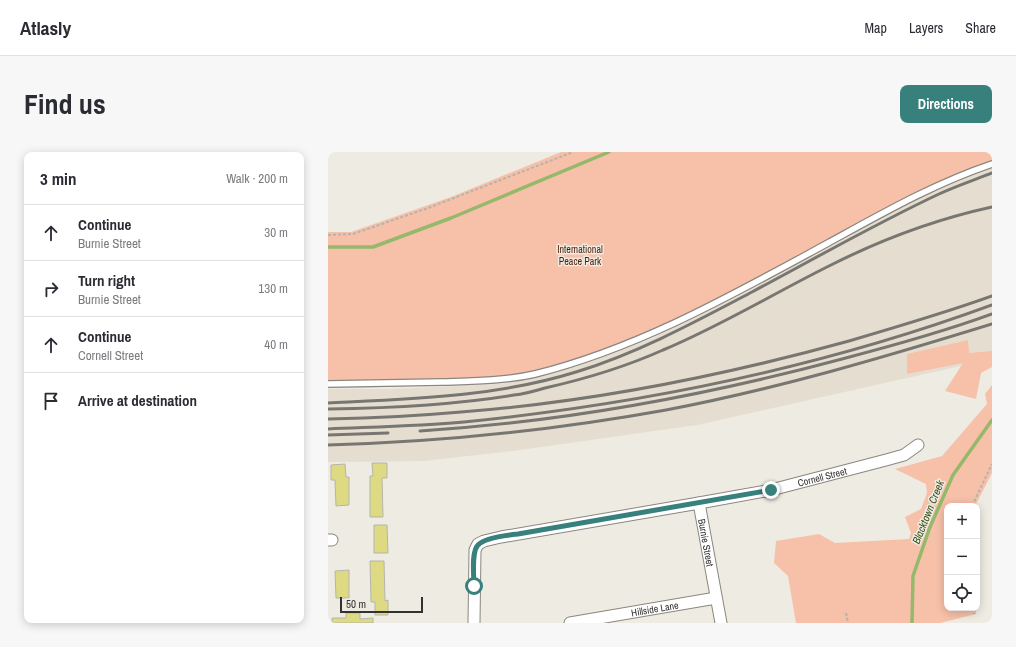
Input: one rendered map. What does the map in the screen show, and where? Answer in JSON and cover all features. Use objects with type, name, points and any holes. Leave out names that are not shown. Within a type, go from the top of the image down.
[{"type":"street","name":"Cornell Street","points":[[699,503],[771,490],[857,468],[904,455],[918,446]]},
{"type":"street","name":"Burnie Street","points":[[699,503],[720,623]]},
{"type":"street","points":[[474,623],[474,555],[478,544],[484,541],[518,534],[699,503]]},
{"type":"street","name":"Hillside Lane","points":[[570,623],[716,598]]},
{"type":"lane","points":[[328,384],[501,380],[534,374],[582,360],[621,347],[680,321],[880,214],[964,173],[992,164]]},
{"type":"path","points":[[328,235],[353,234],[436,205],[573,152]]},
{"type":"path","points":[[973,503],[992,464]]},
{"type":"path","points":[[846,613],[848,623]]},
{"type":"shaded area","points":[[992,166],[992,359],[697,425],[520,450],[424,461],[328,462],[328,389],[391,389],[499,384],[523,380],[580,365],[653,338],[897,208],[931,191]]},
{"type":"green space","name":"International Peace Park","points":[[561,152],[992,152],[992,166],[931,191],[670,328],[590,360],[531,377],[500,383],[328,388],[328,232],[351,232],[451,197]]},
{"type":"green space","points":[[968,340],[969,353],[992,351],[992,367],[981,373],[976,399],[945,391],[963,363],[907,374],[907,354]]},
{"type":"green space","points":[[992,385],[992,473],[977,503],[944,503],[944,611],[976,611],[976,614],[940,623],[796,623],[788,576],[774,563],[776,541],[819,534],[835,543],[909,539],[911,533],[905,517],[921,509],[927,493],[926,484],[895,469],[942,456],[987,404],[985,394]]},
{"type":"building","points":[[372,463],[387,463],[387,478],[382,478],[383,517],[370,517],[370,476],[373,476]]},
{"type":"building","points":[[345,464],[346,477],[349,477],[349,505],[336,506],[335,480],[331,480],[331,465]]},
{"type":"building","points":[[374,525],[387,525],[388,553],[374,553]]},
{"type":"building","points":[[370,561],[384,561],[385,601],[388,600],[388,615],[375,615],[375,602],[371,602]]},
{"type":"building","points":[[349,570],[349,598],[336,598],[335,571]]},
{"type":"building","points":[[346,613],[360,613],[360,619],[373,618],[373,623],[332,623],[332,618],[346,618]]},
{"type":"waterway","points":[[328,247],[373,247],[451,218],[609,152]]},
{"type":"waterway","name":"Blacktown Creek","points":[[912,623],[913,576],[930,527],[953,475],[992,420]]},
{"type":"railway","points":[[328,403],[422,398],[484,392],[515,387],[576,372],[622,356],[688,325],[915,205],[952,188],[992,173]]},
{"type":"railway","points":[[328,409],[421,405],[522,394],[605,372],[685,341],[871,246],[951,217],[992,207]]},
{"type":"railway","points":[[328,419],[411,416],[510,408],[559,402],[656,386],[801,354],[939,314],[992,296]]},
{"type":"railway","points":[[328,429],[464,422],[598,405],[665,393],[798,365],[928,327],[992,305]]},
{"type":"railway","points":[[420,431],[473,427],[580,414],[685,396],[738,385],[899,344],[992,314]]},
{"type":"railway","points":[[328,445],[413,441],[498,434],[666,410],[707,402],[790,382],[871,360],[992,324]]},
{"type":"railway","points":[[328,435],[388,433]]},
{"type":"route","points":[[474,586],[475,550],[478,544],[484,541],[771,490]]}]
